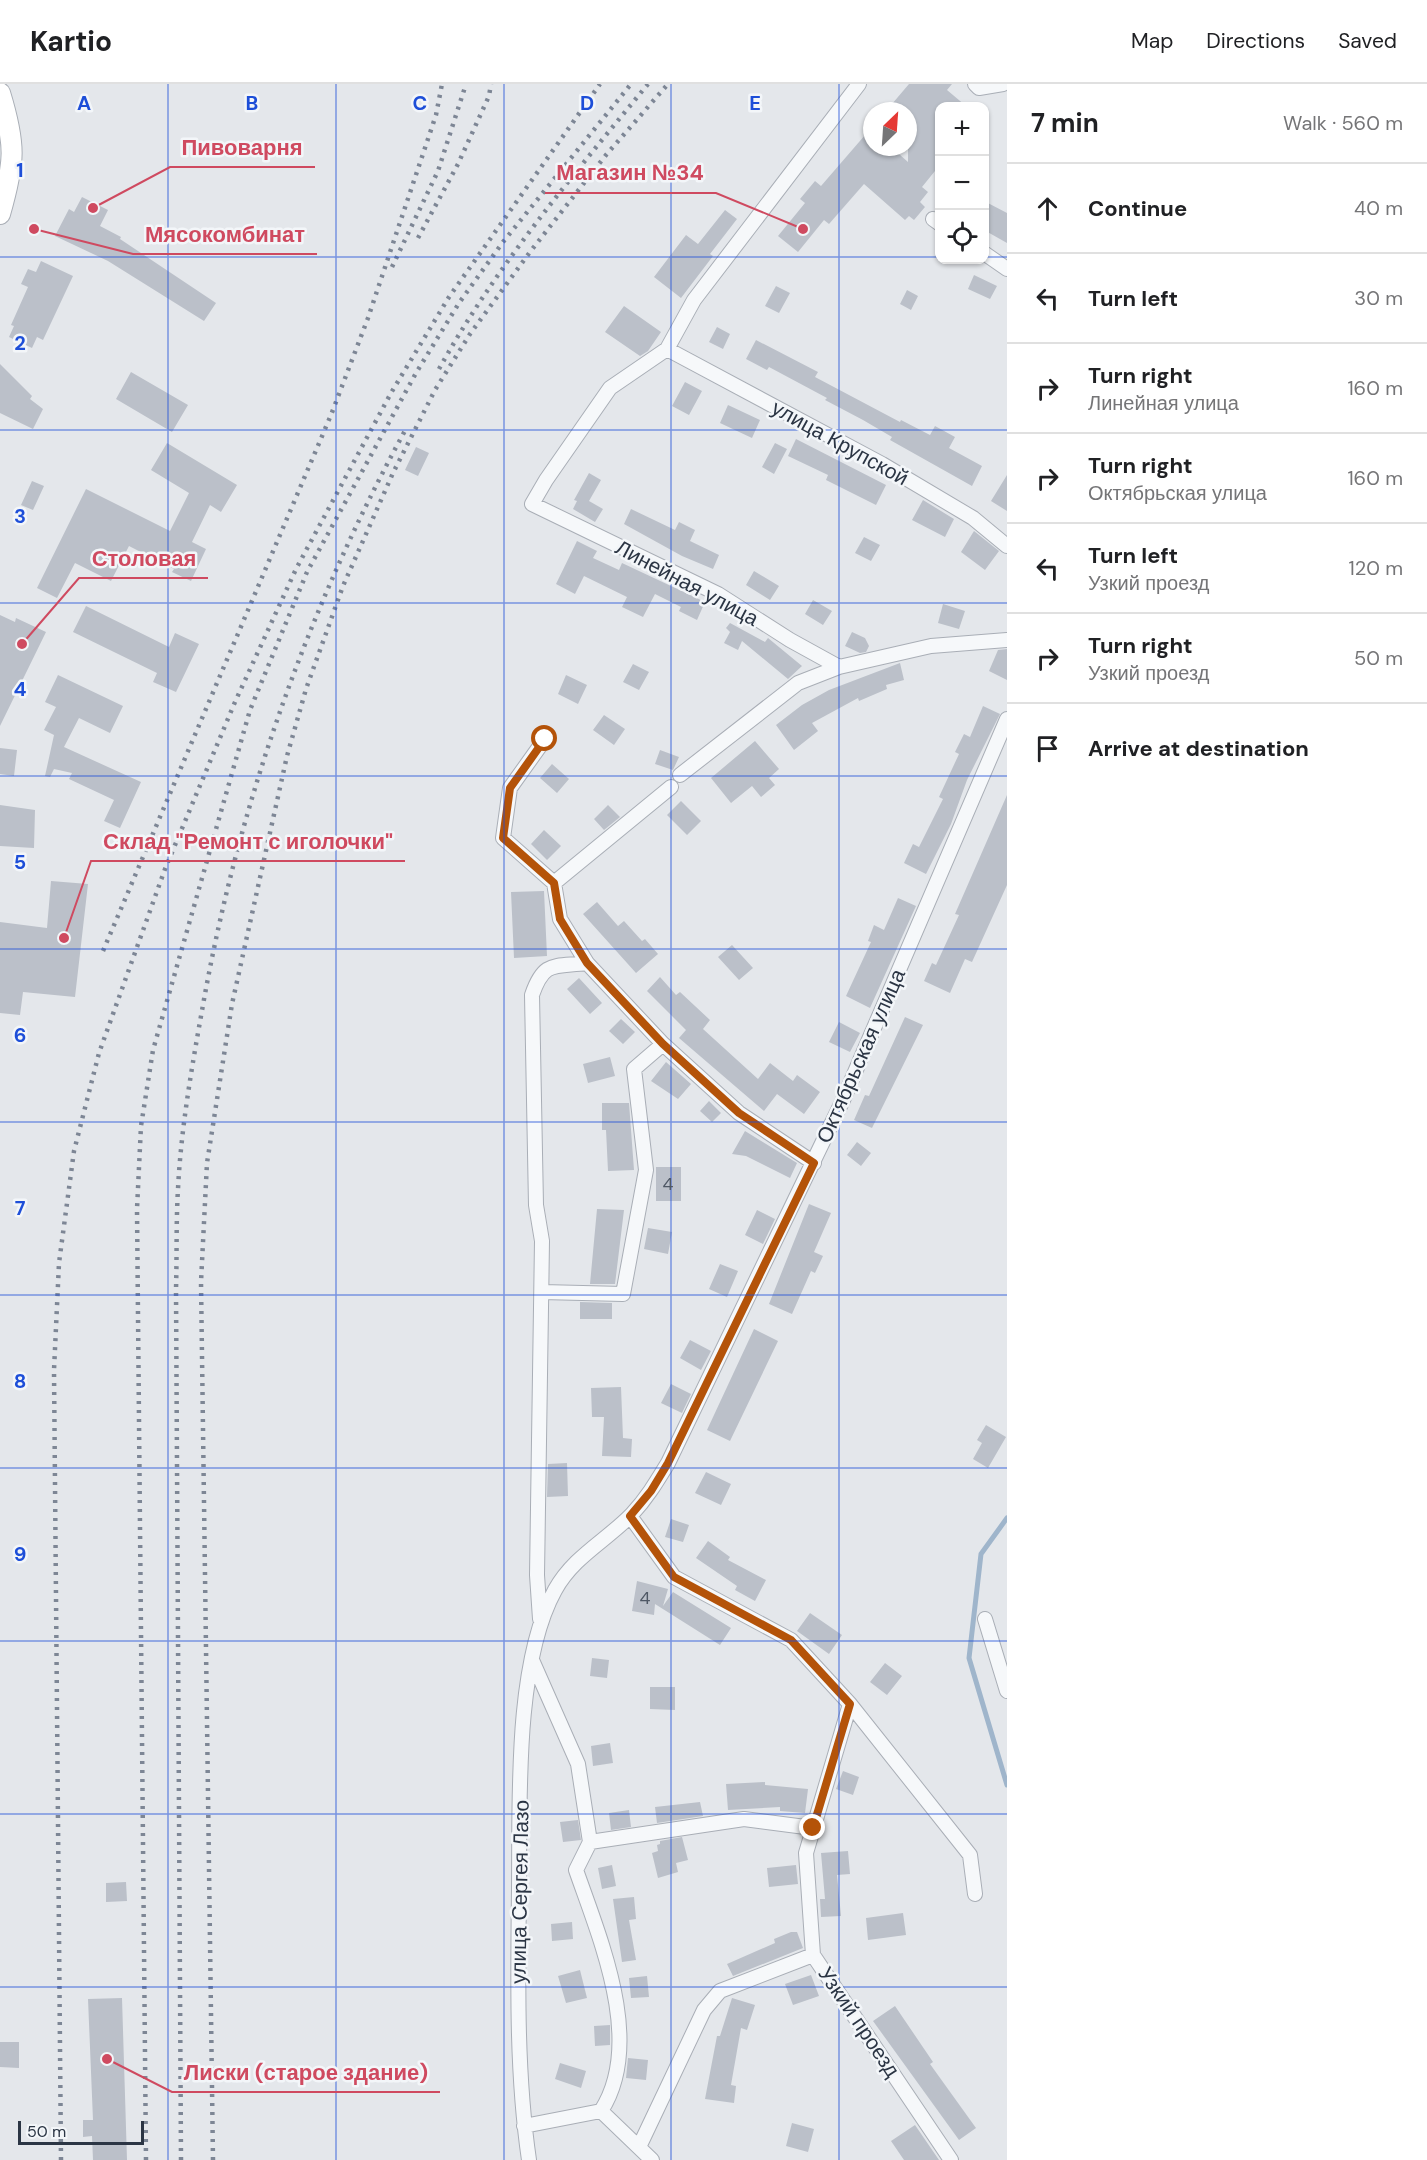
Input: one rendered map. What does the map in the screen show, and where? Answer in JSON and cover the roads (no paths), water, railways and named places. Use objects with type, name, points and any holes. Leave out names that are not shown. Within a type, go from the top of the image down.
[{"type":"main road","points":[[0,93],[11,130],[12,172],[0,214]]},
{"type":"street","points":[[667,349],[694,300],[859,84]]},
{"type":"street","points":[[975,84],[979,88],[1003,84]]},
{"type":"street","points":[[989,256],[1007,269]]},
{"type":"street","name":"Линейная улица","points":[[667,349],[610,388],[532,504],[718,594],[790,640],[839,667]]},
{"type":"street","name":"улица Крупской","points":[[667,349],[882,464],[973,518],[1007,546]]},
{"type":"street","points":[[680,775],[798,683],[839,667],[931,646],[1007,640]]},
{"type":"street","name":"Октябрьская улица","points":[[540,1621],[556,1589],[576,1561],[630,1516],[651,1491],[668,1463],[843,1100],[1007,719]]},
{"type":"street","points":[[545,739],[510,788],[503,838],[554,883],[560,919],[587,963],[663,1044],[739,1113],[814,1163]]},
{"type":"street","points":[[554,883],[672,787]]},
{"type":"street","points":[[540,1621],[537,1575],[542,1241],[536,1204],[532,995],[539,974],[552,967],[587,963]]},
{"type":"street","points":[[542,1292],[623,1294],[646,1170],[634,1069],[663,1044]]},
{"type":"street","points":[[630,1516],[674,1577],[791,1640],[850,1704],[970,1855],[975,1894]]},
{"type":"street","points":[[985,1619],[1007,1691]]},
{"type":"street","name":"улица Сергея Лазо","points":[[529,2160],[524,2126],[518,1982],[519,1856],[522,1740],[532,1660],[540,1621]]},
{"type":"street","points":[[524,2126],[601,2111],[611,2095],[621,2039],[607,1961],[576,1870],[590,1842],[578,1764],[532,1660]]},
{"type":"street","name":"Узкий проезд","points":[[850,1704],[806,1853],[813,1955],[951,2160]]},
{"type":"street","points":[[590,1842],[744,1820],[813,1828]]},
{"type":"street","points":[[639,2147],[704,2010],[720,1991],[813,1955]]},
{"type":"street","points":[[601,2111],[652,2160]]},
{"type":"waterway","points":[[1007,1518],[981,1554],[969,1658],[1007,1785]]},
{"type":"railway","points":[[103,951],[331,415],[368,318],[436,115],[442,84]]},
{"type":"railway","points":[[392,267],[438,171],[466,84]]},
{"type":"railway","points":[[418,238],[458,164],[489,96],[491,84]]},
{"type":"railway","points":[[61,2160],[54,1370],[59,1263],[74,1151],[99,1053],[165,869],[235,702],[296,569],[391,393],[449,297],[600,84]]},
{"type":"railway","points":[[146,2160],[137,1209],[141,1126],[153,1050],[250,710],[307,572],[416,373],[459,303],[503,242],[631,84]]},
{"type":"railway","points":[[439,369],[461,331],[511,257],[564,187],[648,84]]},
{"type":"railway","points":[[213,2160],[201,1282],[207,1163],[232,1004],[287,756],[306,689],[343,586],[393,473],[435,390],[470,334],[530,252],[606,155],[668,84]]},
{"type":"railway","points":[[181,2160],[176,1289],[177,1201],[184,1120],[218,930],[257,781],[281,708],[338,565],[407,427]]},
{"type":"place","name":"Пивоварня","points":[[93,208]]},
{"type":"place","name":"Мясокомбинат","points":[[34,229]]},
{"type":"place","name":"Магазин №34","points":[[803,229]]},
{"type":"place","name":"Столовая","points":[[22,644]]},
{"type":"place","name":"Склад \"Ремонт с иголочки\"","points":[[64,938]]},
{"type":"place","name":"Лиски (старое здание)","points":[[107,2059]]}]
